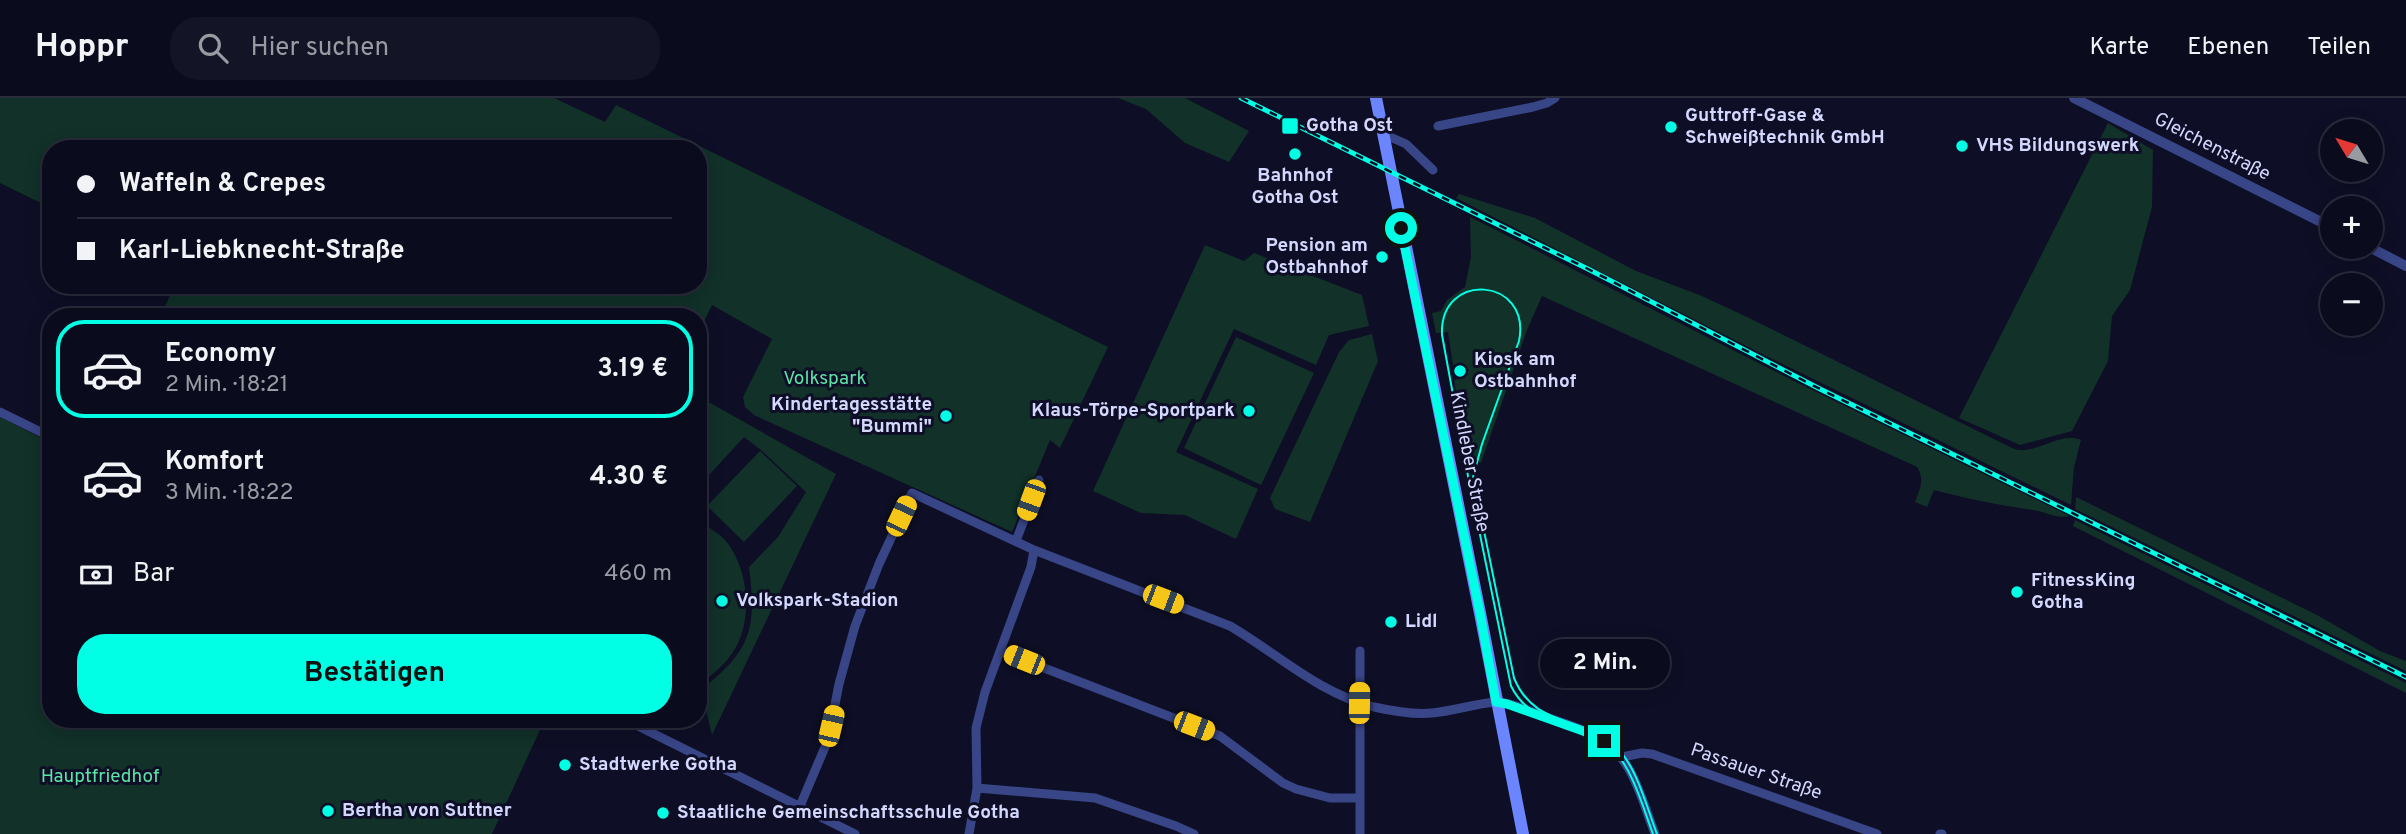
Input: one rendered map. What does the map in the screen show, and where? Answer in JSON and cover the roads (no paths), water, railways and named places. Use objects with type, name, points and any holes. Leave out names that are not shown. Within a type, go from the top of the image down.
[{"type":"main road","name":"Kindleber Straße","points":[[1376,98],[1523,834]]},
{"type":"street","points":[[1438,126],[1533,107],[1555,98]]},
{"type":"street","name":"Gleichenstraße","points":[[2074,98],[2320,221]]},
{"type":"street","points":[[1388,136],[1406,144],[1433,170]]},
{"type":"street","points":[[2383,254],[2406,266]]},
{"type":"street","points":[[0,412],[42,433]]},
{"type":"street","points":[[1016,541],[1039,480]]},
{"type":"street","points":[[800,807],[828,740],[839,684],[855,626],[879,564],[912,493],[1034,550],[1230,626],[1312,682],[1359,703],[1399,712],[1430,714],[1496,702],[1594,735],[1613,747],[1622,757],[1634,777],[1655,834]]},
{"type":"street","points":[[969,834],[977,788],[976,728],[985,692],[1031,567],[1034,550]]},
{"type":"street","points":[[1000,650],[1220,736],[1283,783],[1296,789],[1329,798],[1359,799]]},
{"type":"street","points":[[1360,650],[1360,834]]},
{"type":"street","points":[[642,728],[855,834]]},
{"type":"street","name":"Passauer Straße","points":[[1622,757],[1652,754],[1877,834]]},
{"type":"street","points":[[977,788],[1095,798],[1176,825],[1194,834]]},
{"type":"tram line","points":[[1653,834],[1632,778],[1614,751],[1587,734],[1544,718],[1531,710],[1511,686],[1442,335],[1445,314],[1455,300],[1468,291],[1484,290],[1500,294],[1512,304],[1519,320],[1519,341],[1473,477],[1514,678],[1533,705],[1601,736],[1615,746],[1629,764],[1640,787],[1657,834]]},
{"type":"railway","points":[[1241,98],[1590,270],[1820,389],[2406,677]]},
{"type":"place","name":"Gotha Ost","points":[[1290,126]]},
{"type":"place","name":"Guttroff-Gase & Schweißtechnik GmbH","points":[[1671,127]]},
{"type":"place","name":"VHS Bildungswerk","points":[[1962,146]]},
{"type":"place","name":"Bahnhof Gotha Ost","points":[[1295,154]]},
{"type":"place","name":"Pension am Ostbahnhof","points":[[1382,257]]},
{"type":"place","name":"Kiosk am Ostbahnhof","points":[[1460,371]]},
{"type":"place","name":"Klaus-Törpe-Sportpark","points":[[1249,411]]},
{"type":"place","name":"Kindertagesstätte \"Bummi\"","points":[[946,416]]},
{"type":"place","name":"FitnessKing Gotha","points":[[2017,592]]},
{"type":"place","name":"Volkspark-Stadion","points":[[722,601]]},
{"type":"place","name":"Lidl","points":[[1391,622]]},
{"type":"place","name":"Stadtwerke Gotha","points":[[565,765]]},
{"type":"place","name":"Bertha von Suttner","points":[[328,811]]},
{"type":"place","name":"Staatliche Gemeinschaftsschule Gotha","points":[[663,813]]},
{"type":"park label","name":"Volkspark","points":[[825,379]]},
{"type":"park label","name":"Hauptfriedhof","points":[[100,777]]}]
